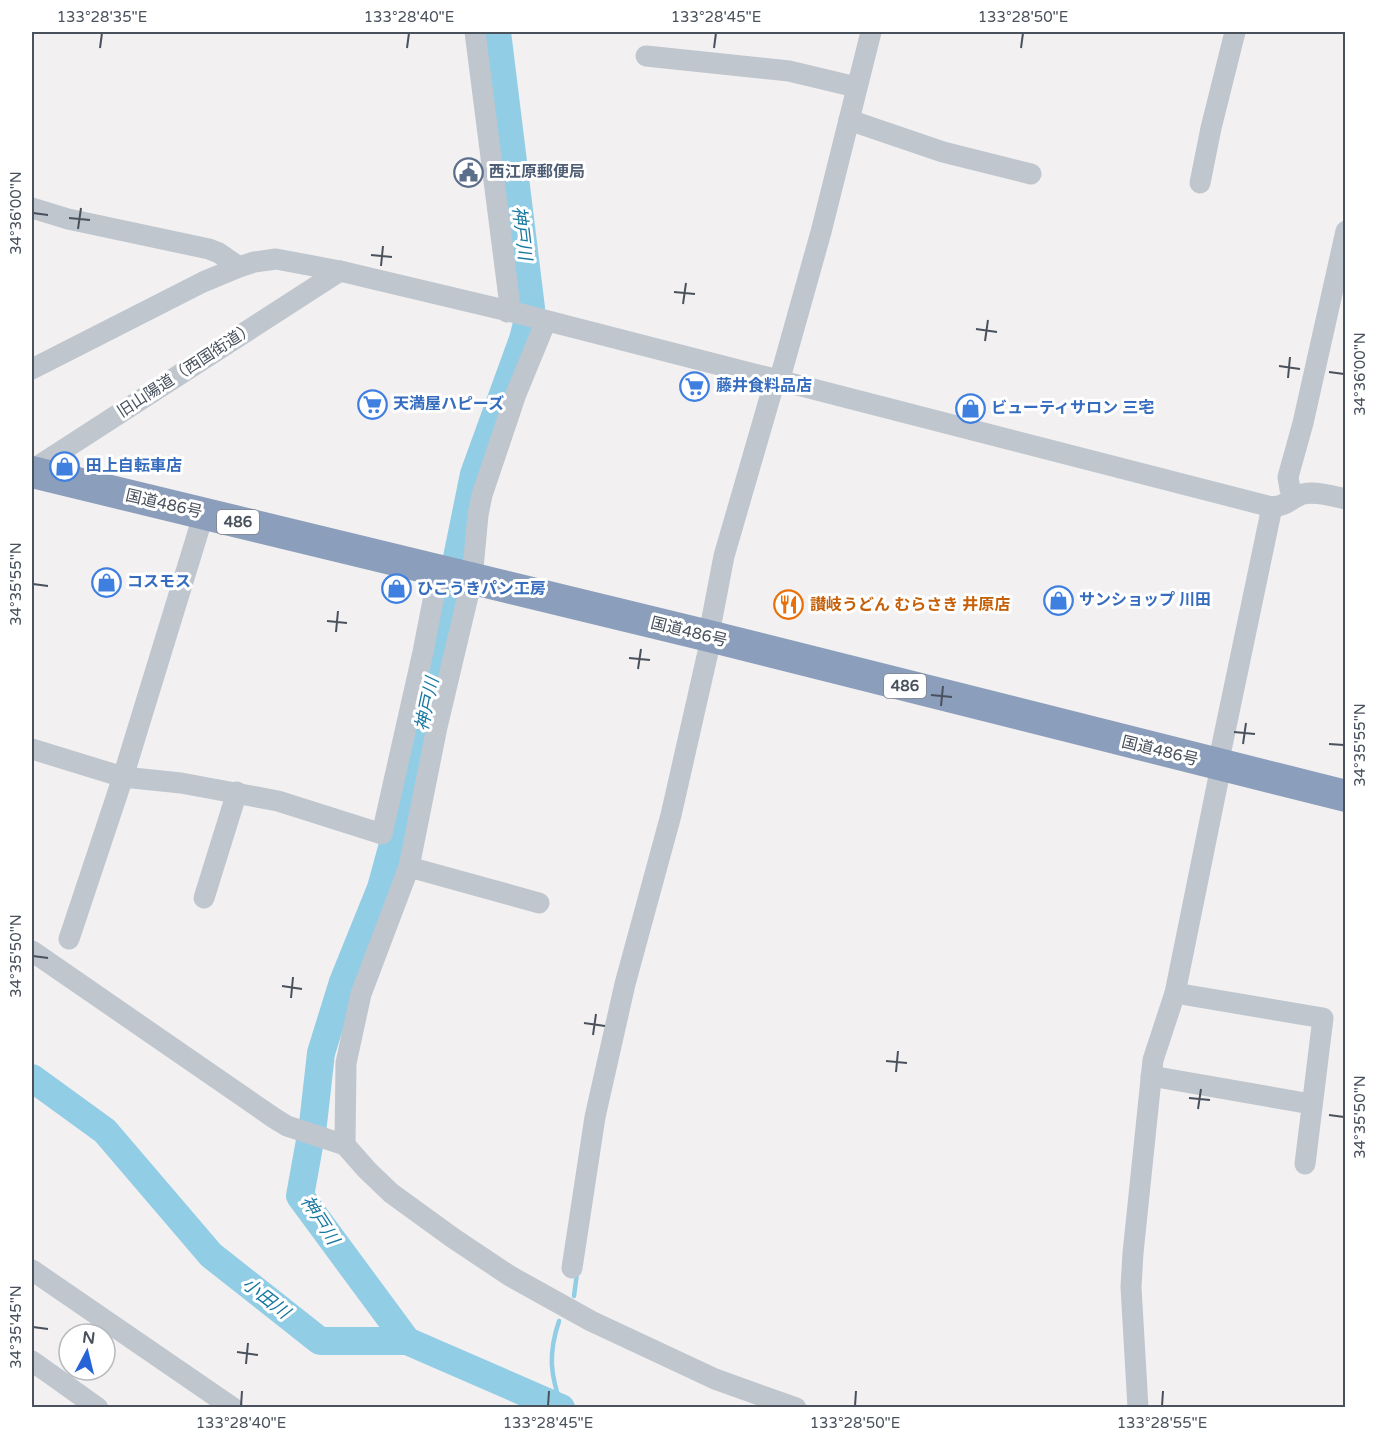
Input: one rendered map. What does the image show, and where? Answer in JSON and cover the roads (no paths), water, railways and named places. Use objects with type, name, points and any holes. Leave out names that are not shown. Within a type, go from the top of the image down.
[{"type":"highway","name":"国道486号","points":[[32,471],[709,636],[1346,796]]},
{"type":"street","points":[[475,32],[512,313]]},
{"type":"street","points":[[572,1268],[595,1117],[625,984],[671,815],[708,652],[724,556],[820,232],[871,32]]},
{"type":"street","points":[[1200,183],[1235,32]]},
{"type":"street","points":[[646,56],[789,70],[856,87]]},
{"type":"street","points":[[849,120],[943,152],[1031,174]]},
{"type":"street","points":[[32,208],[68,219],[209,249],[239,267]]},
{"type":"street","points":[[1294,498],[1288,477],[1303,423],[1346,231]]},
{"type":"street","points":[[32,369],[203,282],[239,267],[276,259],[340,271],[543,320],[1272,507],[1284,505],[1294,498],[1311,494],[1346,499]]},
{"type":"street","name":"旧山陽道（西国街道）","points":[[32,471],[340,271]]},
{"type":"street","points":[[32,748],[123,777],[237,792],[278,801],[382,834],[423,652],[478,515],[482,495],[543,320]]},
{"type":"street","points":[[1138,1407],[1131,1287],[1153,1060],[1175,993],[1221,766],[1220,755],[1272,507]]},
{"type":"street","points":[[69,939],[123,777],[204,513]]},
{"type":"street","points":[[340,1143],[346,1063],[355,1014],[409,867],[437,728],[455,574]]},
{"type":"street","points":[[204,898],[237,792]]},
{"type":"street","points":[[409,867],[539,903]]},
{"type":"street","points":[[32,951],[260,1108],[294,1128],[340,1143],[391,1192],[510,1276],[591,1321],[676,1362],[756,1395],[796,1407]]},
{"type":"street","points":[[1175,993],[1323,1018],[1305,1164]]},
{"type":"street","points":[[1152,1076],[1311,1104]]},
{"type":"street","points":[[32,1270],[233,1407]]},
{"type":"street","points":[[32,1360],[98,1407]]},
{"type":"waterway","name":"神戸川","points":[[407,1341],[300,1196],[313,1124],[321,1053],[343,982],[381,888],[415,764],[474,474],[523,339],[531,308],[497,32]]},
{"type":"waterway","name":"小田川","points":[[32,1078],[105,1131],[211,1255],[320,1341],[407,1341],[561,1408]]},
{"type":"waterway","points":[[574,1296],[577,1273]]},
{"type":"waterway","points":[[559,1321],[553,1344],[552,1364],[562,1408]]},
{"type":"place","name":"西江原郵便局","points":[[468,172]]},
{"type":"place","name":"藤井食料品店","points":[[695,386]]},
{"type":"place","name":"天満屋ハピーズ","points":[[372,404]]},
{"type":"place","name":"ビューティサロン 三宅","points":[[970,408]]},
{"type":"place","name":"田上自転車店","points":[[65,466]]},
{"type":"place","name":"コスモス","points":[[106,582]]},
{"type":"place","name":"ひこうきパン工房","points":[[396,589]]},
{"type":"place","name":"サンショップ 川田","points":[[1058,600]]},
{"type":"place","name":"讃岐うどん むらさき 井原店","points":[[789,605]]}]
